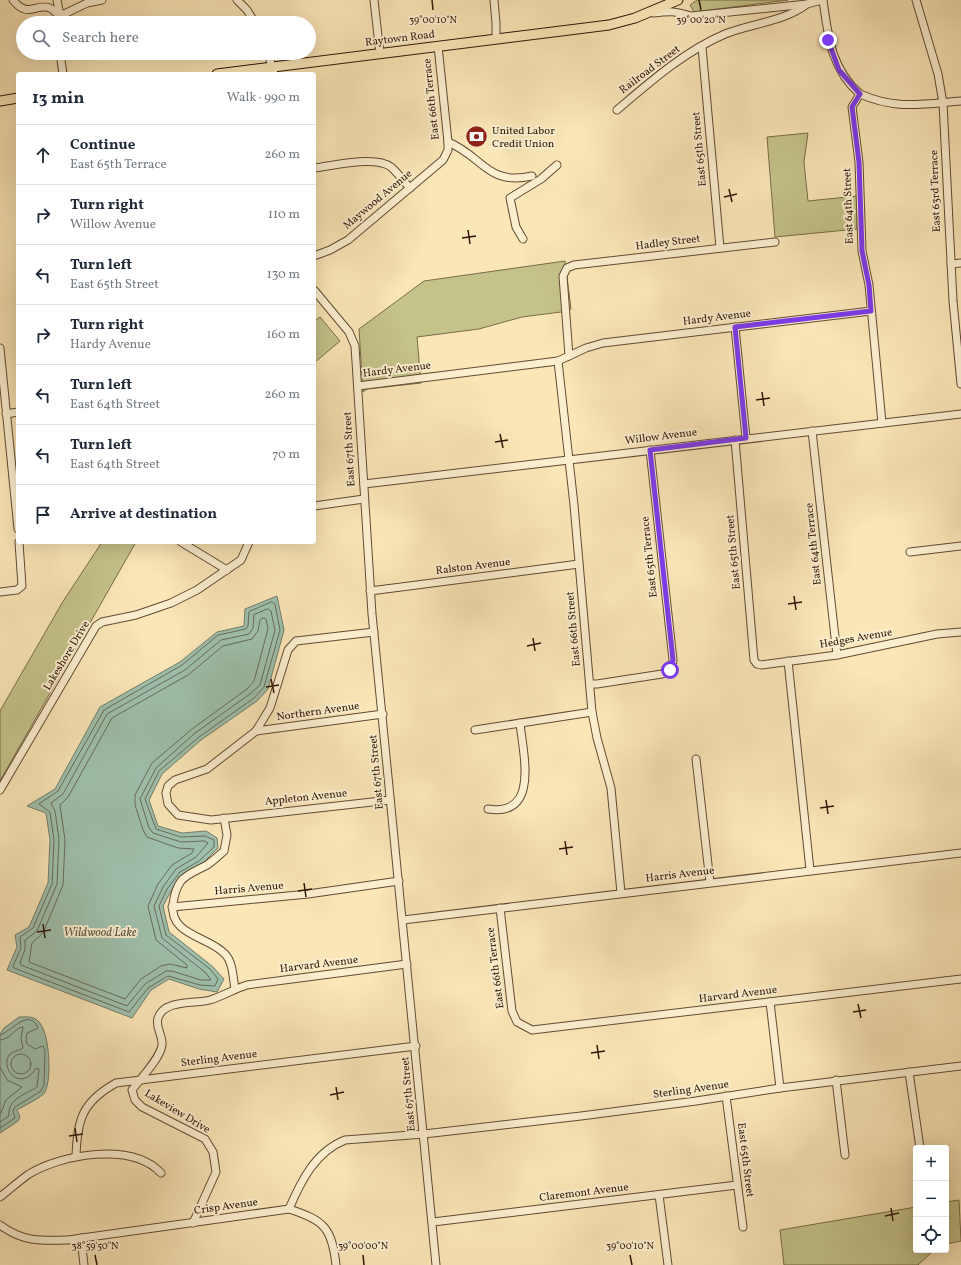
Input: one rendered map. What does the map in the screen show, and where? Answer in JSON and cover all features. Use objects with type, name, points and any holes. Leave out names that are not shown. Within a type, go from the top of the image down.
[{"type":"main road","name":"Raytown Road","points":[[255,72],[274,71],[438,46],[610,25],[647,14],[678,0]]},
{"type":"main road","points":[[0,101],[16,98]]},
{"type":"street","points":[[13,0],[18,6],[24,9],[31,10],[48,8],[56,16]]},
{"type":"street","points":[[57,0],[59,16]]},
{"type":"street","points":[[66,16],[87,3],[102,0]]},
{"type":"street","points":[[237,0],[251,16]]},
{"type":"street","points":[[374,0],[380,54]]},
{"type":"street","points":[[494,0],[496,39]]},
{"type":"street","points":[[647,14],[672,10],[691,16],[807,4],[822,0],[828,40],[834,60],[846,80],[860,94],[878,102],[895,105],[961,101]]},
{"type":"street","name":"East 63rd Terrace","points":[[916,0],[938,74],[943,103],[951,264],[961,384]]},
{"type":"street","name":"Railroad Street","points":[[617,110],[681,59],[725,34],[795,13],[807,4]]},
{"type":"street","name":"East 66th Terrace","points":[[438,46],[448,150]]},
{"type":"street","name":"East 65th Street","points":[[702,47],[720,248]]},
{"type":"street","points":[[61,60],[63,72]]},
{"type":"street","points":[[270,60],[274,71]]},
{"type":"street","name":"East 64th Street","points":[[860,94],[852,107],[859,162],[862,251],[869,285],[882,423]]},
{"type":"street","points":[[448,142],[458,146],[489,170],[503,178],[517,179],[532,176]]},
{"type":"street","name":"Maywood Avenue","points":[[316,255],[330,250],[348,240],[443,160],[448,150]]},
{"type":"street","points":[[316,168],[371,162],[381,163],[391,167],[410,188]]},
{"type":"street","points":[[522,239],[516,226],[510,198],[541,179],[557,165]]},
{"type":"street","name":"Hadley Street","points":[[569,356],[562,276],[565,270],[574,265],[776,242]]},
{"type":"street","points":[[951,264],[961,263]]},
{"type":"street","name":"East 67th Street","points":[[316,292],[349,332],[355,346],[370,591],[416,1046],[436,1265]]},
{"type":"street","name":"Hardy Avenue","points":[[358,386],[558,361],[586,348],[603,343],[871,311]]},
{"type":"street","points":[[735,327],[746,438]]},
{"type":"street","points":[[0,348],[16,510]]},
{"type":"street","name":"East 66th Street","points":[[558,361],[579,564],[592,712],[597,738],[611,788],[621,893]]},
{"type":"street","points":[[6,414],[16,412]]},
{"type":"street","name":"Willow Avenue","points":[[364,484],[746,438],[961,414]]},
{"type":"street","name":"East 64th Terrace","points":[[812,431],[837,655]]},
{"type":"street","name":"East 65th Street","points":[[735,440],[756,661]]},
{"type":"street","name":"East 65th Terrace","points":[[590,684],[662,674],[670,670],[672,662],[650,450]]},
{"type":"street","points":[[316,506],[364,499]]},
{"type":"street","points":[[0,592],[17,590],[21,587],[23,581],[19,544]]},
{"type":"street","points":[[184,544],[227,570]]},
{"type":"street","name":"Lakeshore Drive","points":[[0,790],[96,626],[102,622],[136,615],[171,603],[197,590],[241,560],[248,544]]},
{"type":"street","points":[[910,552],[961,546]]},
{"type":"street","name":"Ralston Avenue","points":[[370,591],[579,564]]},
{"type":"street","points":[[235,989],[231,966],[225,954],[182,930],[175,918],[172,907],[175,891],[180,883],[187,876],[208,864],[224,851],[227,835],[224,818],[194,819],[178,815],[168,804],[166,794],[168,786],[175,780],[207,769],[256,731],[270,708],[288,650],[296,641],[374,632]]},
{"type":"street","name":"Hedges Avenue","points":[[756,661],[761,665],[837,655],[937,634],[961,632]]},
{"type":"street","points":[[788,661],[810,870]]},
{"type":"street","points":[[475,730],[592,712]]},
{"type":"street","name":"Northern Avenue","points":[[256,731],[383,714]]},
{"type":"street","points":[[488,809],[499,811],[511,808],[518,803],[525,786],[520,724]]},
{"type":"street","points":[[696,759],[710,882]]},
{"type":"street","name":"Appleton Avenue","points":[[224,818],[390,800]]},
{"type":"street","name":"Harris Avenue","points":[[403,920],[961,853]]},
{"type":"street","name":"Harris Avenue","points":[[172,907],[308,894],[399,882]]},
{"type":"street","name":"East 66th Terrace","points":[[500,908],[512,1011],[519,1024]]},
{"type":"street","name":"Harvard Avenue","points":[[235,989],[247,985],[407,964]]},
{"type":"street","name":"Harvard Avenue","points":[[519,1024],[532,1030],[961,979]]},
{"type":"street","name":"Lakeview Drive","points":[[193,1222],[216,1172],[213,1152],[205,1139],[152,1112],[135,1100],[132,1090],[158,1055],[162,1046],[162,1036],[158,1027],[158,1018],[162,1012],[180,1004],[211,999],[235,989]]},
{"type":"street","points":[[770,1002],[780,1088]]},
{"type":"street","name":"Sterling Avenue","points":[[76,1157],[77,1133],[84,1109],[93,1098],[116,1083],[416,1046]]},
{"type":"street","name":"Sterling Avenue","points":[[424,1134],[581,1116],[836,1080],[961,1066]]},
{"type":"street","points":[[908,1072],[920,1145]]},
{"type":"street","points":[[836,1080],[845,1155]]},
{"type":"street","name":"East 65th Street","points":[[726,1096],[743,1227]]},
{"type":"street","points":[[336,1265],[331,1235],[327,1230],[312,1216],[289,1209],[300,1183],[320,1157],[335,1144],[352,1138],[424,1134]]},
{"type":"street","points":[[0,1197],[29,1174],[54,1163],[76,1157],[110,1154],[127,1155],[154,1165],[161,1173]]},
{"type":"street","name":"Claremont Avenue","points":[[433,1222],[737,1185]]},
{"type":"street","points":[[659,1195],[668,1265]]},
{"type":"street","name":"Crisp Avenue","points":[[0,1225],[11,1233],[24,1238],[42,1241],[81,1238],[289,1209]]},
{"type":"street","points":[[81,1238],[84,1265]]},
{"type":"shaded area","points":[[697,0],[788,0],[694,12],[690,5]]},
{"type":"shaded area","points":[[808,133],[804,162],[808,201],[857,196],[857,229],[775,237],[767,137]]},
{"type":"shaded area","points":[[565,261],[571,309],[561,312],[522,317],[479,329],[417,337],[421,383],[367,389],[363,392],[359,329],[424,281]]},
{"type":"shaded area","points":[[320,317],[340,341],[316,361],[316,320]]},
{"type":"shaded area","points":[[101,544],[135,544],[0,781],[0,711],[62,603]]},
{"type":"shaded area","points":[[959,1200],[961,1241],[949,1243],[949,1217],[949,1202]]},
{"type":"shaded area","points":[[913,1208],[913,1253],[931,1253],[918,1265],[784,1265],[780,1230]]},
{"type":"water","name":"Wildwood Lake","points":[[277,596],[284,630],[268,689],[257,701],[201,740],[162,774],[149,800],[158,826],[182,833],[206,831],[217,838],[218,848],[201,865],[183,874],[163,906],[169,932],[212,966],[224,979],[217,992],[199,989],[169,979],[151,990],[132,1018],[7,970],[17,947],[15,935],[29,927],[48,883],[50,840],[46,813],[27,806],[55,789],[100,707],[180,662],[217,632],[244,626],[245,609]]},
{"type":"water","points":[[19,1017],[28,1017],[37,1020],[45,1033],[49,1077],[45,1092],[41,1096],[17,1110],[20,1117],[18,1121],[0,1133],[0,1034],[4,1028]]},
{"type":"place","name":"United Labor Credit Union","points":[[476,137]]},
{"type":"route","points":[[670,670],[673,660],[650,450],[746,438],[735,327],[871,311],[869,285],[862,251],[859,162],[852,107],[854,101],[860,94],[853,88],[839,70],[834,60],[828,40]]}]
